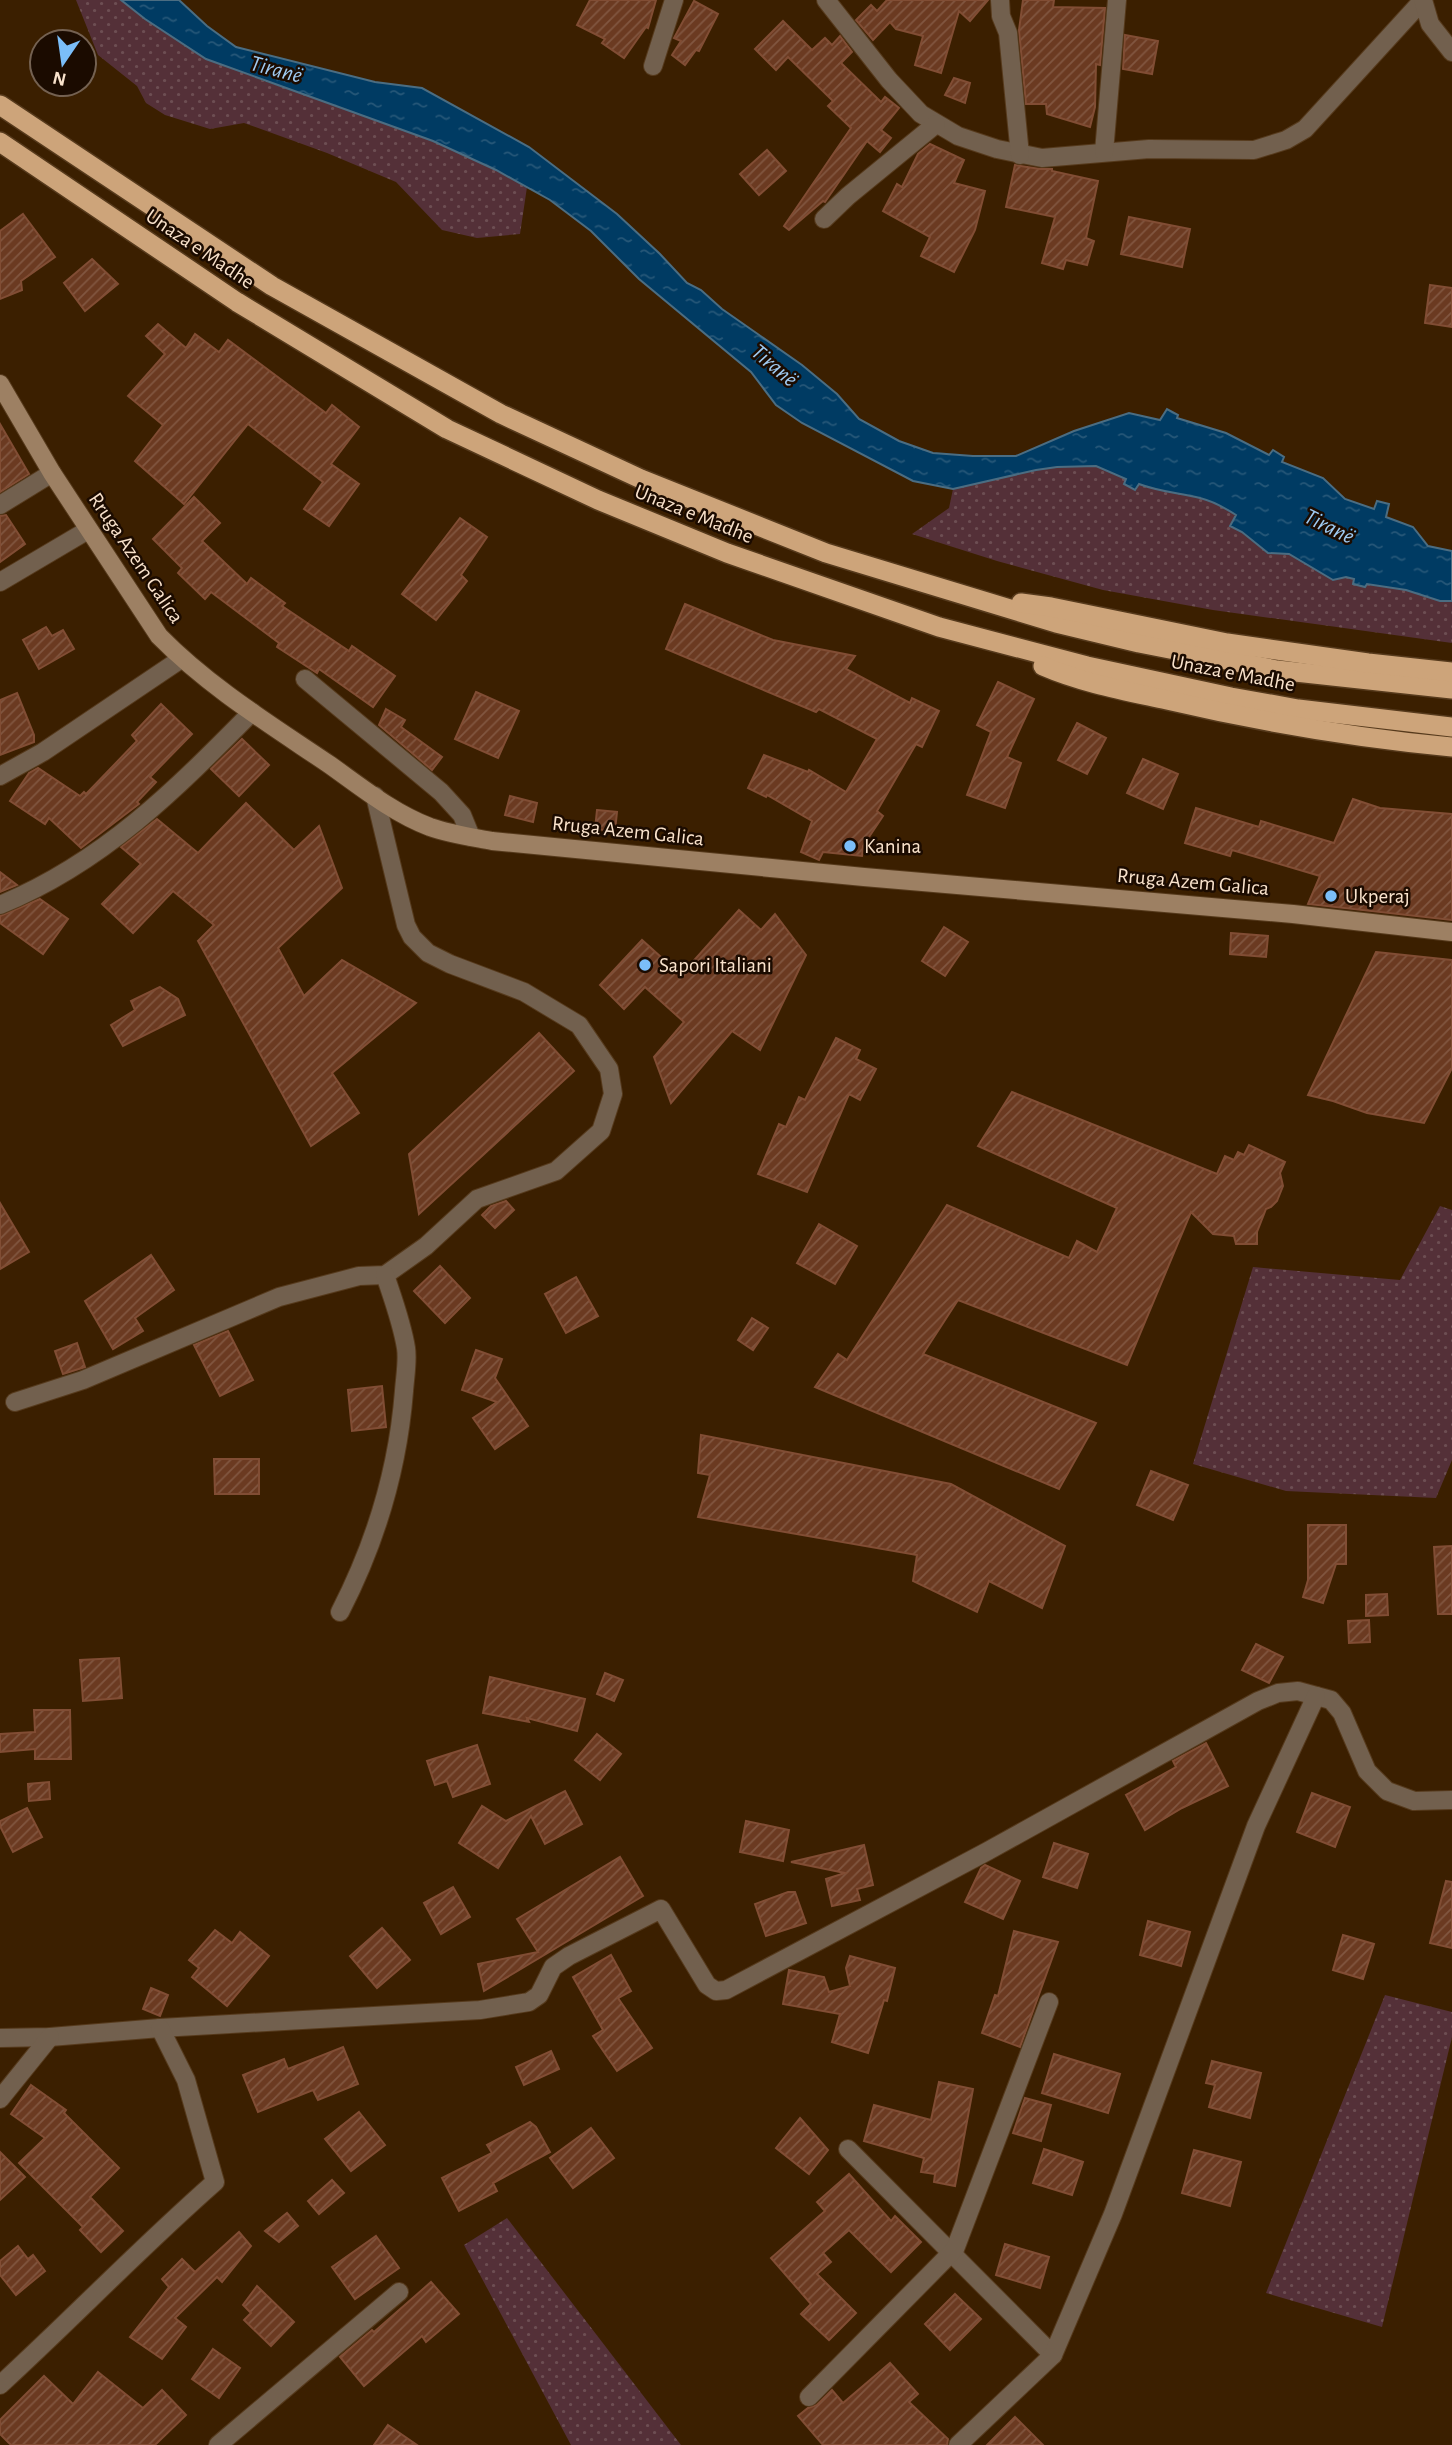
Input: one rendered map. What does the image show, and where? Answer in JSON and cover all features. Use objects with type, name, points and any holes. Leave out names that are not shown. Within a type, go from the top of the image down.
[{"type":"highway","name":"Unaza e Madhe","points":[[0,105],[272,286],[501,414],[640,479],[826,554],[1056,623],[1139,643],[1277,670],[1452,689]]},
{"type":"highway","name":"Unaza e Madhe","points":[[0,142],[237,302],[446,429],[598,500],[727,553],[939,627],[1016,648],[1231,697],[1298,709],[1452,727]]},
{"type":"highway","points":[[991,603],[1051,607],[1173,634],[1275,651],[1452,672]]},
{"type":"highway","points":[[1016,648],[1030,660],[1054,671],[1120,690],[1350,737],[1452,747]]},
{"type":"main road","name":"Rruga Azem Galica","points":[[0,384],[89,530],[159,636],[181,659],[252,712],[375,796],[401,813],[429,826],[471,837],[864,877],[1293,914],[1452,932]]},
{"type":"street","points":[[653,66],[674,0]]},
{"type":"street","points":[[826,0],[889,80],[922,114],[958,136],[1020,155],[1042,158],[1149,149],[1254,150],[1286,141],[1305,129],[1423,0]]},
{"type":"street","points":[[999,0],[1008,33],[1020,155]]},
{"type":"street","points":[[1104,152],[1117,0]]},
{"type":"street","points":[[1423,0],[1430,24],[1452,52]]},
{"type":"street","points":[[824,219],[936,124]]},
{"type":"street","points":[[0,505],[52,472]]},
{"type":"street","points":[[0,582],[89,530]]},
{"type":"street","points":[[0,776],[43,752],[181,659]]},
{"type":"street","points":[[305,679],[441,792],[462,815],[471,837]]},
{"type":"street","points":[[0,905],[30,892],[97,854],[192,773],[252,712]]},
{"type":"street","points":[[15,1402],[83,1380],[279,1297],[359,1276],[385,1275],[426,1246],[477,1199],[556,1171],[601,1131],[613,1094],[610,1069],[579,1025],[524,992],[428,953],[412,937],[406,925],[375,796]]},
{"type":"street","points":[[340,1612],[356,1581],[370,1544],[391,1476],[402,1416],[407,1350],[385,1275]]},
{"type":"street","points":[[0,2038],[480,2010],[529,2002],[539,1995],[553,1967],[569,1956],[661,1909],[707,1985],[716,1991],[726,1990],[986,1852],[1258,1701],[1278,1693],[1298,1691],[1331,1700],[1342,1713],[1367,1771],[1387,1791],[1414,1801],[1452,1800]]},
{"type":"street","points":[[958,2445],[1053,2355],[1113,2214],[1256,1826],[1316,1696]]},
{"type":"street","points":[[809,2397],[955,2249],[1049,2002]]},
{"type":"street","points":[[0,2385],[61,2329],[156,2234],[215,2182],[186,2080],[160,2028]]},
{"type":"street","points":[[0,2099],[50,2037]]},
{"type":"street","points":[[848,2149],[1053,2355]]},
{"type":"street","points":[[218,2445],[399,2292]]},
{"type":"shaded area","points":[[76,0],[121,0],[145,19],[261,80],[433,141],[496,170],[527,187],[520,234],[477,238],[442,230],[396,182],[327,153],[244,123],[210,129],[165,115],[146,103],[137,86],[98,55],[98,28],[87,28]]},
{"type":"shaded area","points":[[1096,466],[1127,480],[1136,490],[1139,484],[1214,503],[1237,515],[1231,526],[1267,553],[1289,554],[1333,580],[1346,577],[1354,579],[1353,583],[1366,587],[1366,584],[1406,590],[1440,601],[1452,601],[1452,643],[1213,610],[1103,590],[912,534],[949,508],[953,489],[1036,470]]},
{"type":"shaded area","points":[[1440,1206],[1452,1210],[1452,1460],[1436,1498],[1286,1491],[1193,1464],[1253,1267],[1400,1280]]},
{"type":"shaded area","points":[[1385,1995],[1452,2012],[1452,2037],[1382,2327],[1266,2293]]},
{"type":"shaded area","points":[[507,2218],[681,2445],[571,2445],[464,2245]]},
{"type":"water","name":"Tiranë","points":[[121,0],[179,0],[207,26],[236,47],[375,82],[422,88],[529,147],[617,214],[687,283],[701,290],[722,309],[802,365],[837,394],[859,419],[899,441],[933,453],[1016,456],[1074,431],[1129,413],[1160,420],[1167,409],[1178,415],[1177,418],[1226,433],[1269,455],[1273,450],[1284,457],[1282,462],[1323,478],[1345,499],[1374,509],[1377,501],[1389,504],[1386,517],[1413,527],[1428,546],[1452,551],[1452,601],[1440,601],[1406,590],[1367,584],[1365,587],[1353,584],[1354,579],[1346,577],[1333,580],[1289,554],[1268,553],[1230,526],[1236,515],[1219,505],[1139,484],[1135,490],[1124,484],[1126,479],[1096,466],[1036,470],[953,489],[913,481],[802,423],[776,405],[751,372],[639,279],[591,231],[550,200],[496,170],[433,141],[206,59]]},
{"type":"building","points":[[590,0],[656,0],[648,28],[646,27],[624,58],[602,43],[605,39],[577,25]]},
{"type":"building","points":[[887,0],[988,0],[970,21],[959,11],[941,73],[915,65],[923,36],[896,29],[890,22],[873,40],[856,20],[871,5],[877,11]]},
{"type":"building","points":[[1023,0],[1054,0],[1053,7],[1105,8],[1100,65],[1096,64],[1095,107],[1090,127],[1047,114],[1046,104],[1026,104],[1019,30]]},
{"type":"building","points":[[694,1],[718,14],[699,51],[696,50],[685,65],[672,55],[681,41],[674,38]]},
{"type":"building","points":[[783,21],[812,50],[825,38],[832,45],[840,36],[852,52],[841,63],[881,102],[885,97],[899,108],[881,130],[891,138],[880,152],[867,141],[825,202],[789,230],[784,226],[851,128],[828,106],[833,101],[788,57],[776,70],[755,49]]},
{"type":"building","points":[[1125,35],[1158,41],[1152,74],[1123,69]]},
{"type":"building","points":[[954,78],[970,83],[965,103],[945,95]]},
{"type":"building","points":[[930,144],[964,160],[954,183],[985,191],[975,230],[954,272],[921,256],[930,237],[883,211],[897,184],[902,187],[918,154]]},
{"type":"building","points":[[767,150],[786,171],[759,195],[740,174]]},
{"type":"building","points":[[1015,165],[1052,169],[1098,181],[1086,238],[1094,241],[1087,265],[1066,260],[1063,269],[1042,263],[1055,217],[1006,207]]},
{"type":"building","points":[[23,214],[55,257],[21,281],[22,290],[0,299],[0,231]]},
{"type":"building","points":[[1129,217],[1190,229],[1182,267],[1121,254]]},
{"type":"building","points":[[92,259],[118,284],[85,311],[64,283]]},
{"type":"building","points":[[1430,285],[1452,288],[1452,327],[1425,323]]},
{"type":"building","points":[[158,324],[186,348],[195,334],[219,352],[228,340],[326,413],[332,405],[359,427],[331,464],[359,484],[329,526],[304,509],[323,482],[248,424],[184,504],[135,461],[163,425],[128,396],[165,354],[146,336]]},
{"type":"building","points":[[0,424],[29,474],[0,492]]},
{"type":"building","points":[[194,497],[220,523],[202,541],[247,584],[251,578],[285,603],[282,606],[349,651],[352,646],[395,676],[373,707],[319,669],[317,673],[277,647],[279,643],[211,592],[205,599],[178,573],[182,568],[153,539]]},
{"type":"building","points":[[6,515],[25,544],[0,562],[0,516]]},
{"type":"building","points":[[460,518],[487,537],[461,575],[467,581],[436,620],[402,594]]},
{"type":"building","points":[[685,604],[773,640],[855,656],[846,669],[910,703],[912,698],[939,711],[922,747],[916,744],[877,811],[883,816],[863,846],[862,856],[823,852],[819,860],[801,852],[812,821],[767,795],[766,797],[748,788],[764,755],[808,772],[809,770],[846,792],[877,739],[819,709],[816,712],[666,649]]},
{"type":"building","points":[[46,627],[52,636],[63,630],[74,649],[39,669],[23,640]]},
{"type":"building","points":[[998,682],[1034,699],[1007,757],[1021,763],[1005,808],[967,795],[991,732],[977,725]]},
{"type":"building","points":[[476,692],[519,711],[498,758],[455,739]]},
{"type":"building","points":[[17,693],[34,735],[34,742],[0,755],[0,700]]},
{"type":"building","points":[[161,704],[192,734],[150,777],[156,782],[137,802],[139,804],[81,848],[49,818],[45,824],[10,801],[29,773],[38,768],[80,796],[84,792],[86,794],[137,741],[132,735]]},
{"type":"building","points":[[386,709],[405,720],[401,727],[442,757],[432,770],[379,725]]},
{"type":"building","points":[[1077,723],[1106,738],[1087,774],[1058,760]]},
{"type":"building","points":[[242,739],[269,765],[239,796],[211,769]]},
{"type":"building","points":[[1143,759],[1178,774],[1163,809],[1127,793]]},
{"type":"building","points":[[510,796],[537,803],[533,822],[505,815]]},
{"type":"building","points":[[1353,799],[1380,808],[1452,814],[1452,920],[1308,904],[1320,876],[1232,850],[1230,856],[1185,843],[1196,808],[1259,827],[1261,821],[1334,843]]},
{"type":"building","points":[[246,803],[294,850],[319,826],[342,888],[278,948],[304,996],[342,960],[416,1003],[332,1073],[359,1113],[311,1146],[198,941],[214,925],[173,891],[133,933],[102,904],[141,864],[121,847],[157,819],[198,853]]},
{"type":"building","points":[[597,810],[617,812],[615,831],[595,829]]},
{"type":"building","points":[[0,872],[17,885],[0,892]]},
{"type":"building","points":[[40,899],[68,919],[43,954],[0,923],[0,916]]},
{"type":"building","points":[[739,910],[761,930],[775,914],[806,955],[760,1050],[732,1031],[671,1103],[654,1057],[684,1022],[645,987],[624,1009],[600,985],[642,940],[681,975]]},
{"type":"building","points":[[944,927],[968,942],[945,976],[922,961]]},
{"type":"building","points":[[1231,933],[1268,936],[1266,957],[1230,954]]},
{"type":"building","points":[[1376,952],[1452,960],[1452,1068],[1424,1123],[1367,1113],[1308,1095]]},
{"type":"building","points":[[160,987],[178,999],[185,1015],[123,1046],[111,1025],[135,1010],[131,1001]]},
{"type":"building","points":[[539,1033],[574,1071],[419,1214],[409,1154]]},
{"type":"building","points":[[836,1038],[860,1050],[856,1059],[876,1069],[860,1100],[849,1094],[807,1192],[758,1174],[779,1124],[786,1127],[799,1097],[805,1100]]},
{"type":"building","points":[[1012,1092],[1217,1174],[1225,1156],[1234,1160],[1238,1152],[1244,1155],[1249,1145],[1285,1162],[1280,1173],[1283,1186],[1277,1201],[1266,1209],[1257,1232],[1257,1244],[1236,1244],[1234,1236],[1213,1234],[1191,1212],[1127,1365],[958,1300],[923,1354],[1096,1423],[1059,1489],[815,1387],[838,1354],[847,1360],[947,1205],[1069,1258],[1077,1241],[1097,1252],[1117,1208],[978,1146]]},
{"type":"building","points":[[506,1201],[514,1210],[495,1228],[482,1215],[491,1206]]},
{"type":"building","points":[[0,1203],[29,1252],[0,1269]]},
{"type":"building","points":[[819,1224],[857,1246],[835,1284],[797,1263]]},
{"type":"building","points":[[151,1255],[174,1290],[135,1318],[143,1331],[113,1349],[85,1301]]},
{"type":"building","points":[[440,1266],[470,1298],[445,1323],[414,1291]]},
{"type":"building","points":[[576,1277],[598,1316],[566,1333],[545,1294]]},
{"type":"building","points":[[752,1318],[768,1328],[753,1350],[738,1340]]},
{"type":"building","points":[[228,1331],[253,1380],[220,1396],[194,1345]]},
{"type":"building","points":[[77,1343],[85,1367],[63,1374],[55,1351]]},
{"type":"building","points":[[476,1350],[502,1359],[495,1378],[528,1426],[495,1449],[473,1418],[497,1402],[462,1390]]},
{"type":"building","points":[[382,1386],[386,1427],[352,1431],[348,1390]]},
{"type":"building","points":[[701,1435],[951,1484],[1065,1546],[1042,1608],[989,1581],[977,1612],[913,1581],[917,1555],[698,1517],[710,1475],[698,1473]]},
{"type":"building","points":[[214,1459],[259,1459],[259,1494],[215,1494]]},
{"type":"building","points":[[1151,1471],[1188,1485],[1173,1520],[1137,1505]]},
{"type":"building","points":[[1308,1525],[1346,1525],[1346,1564],[1336,1564],[1323,1603],[1303,1597],[1308,1580]]},
{"type":"building","points":[[1452,1546],[1452,1614],[1438,1614],[1434,1547]]},
{"type":"building","points":[[1387,1594],[1388,1615],[1366,1616],[1366,1595]]},
{"type":"building","points":[[1369,1620],[1370,1642],[1349,1643],[1348,1621]]},
{"type":"building","points":[[1256,1644],[1283,1657],[1269,1683],[1242,1670]]},
{"type":"building","points":[[119,1658],[122,1698],[83,1701],[80,1660]]},
{"type":"building","points":[[605,1673],[623,1680],[614,1701],[597,1694]]},
{"type":"building","points":[[490,1677],[585,1699],[577,1731],[527,1718],[529,1722],[483,1713]]},
{"type":"building","points":[[34,1710],[70,1710],[71,1759],[35,1759],[35,1749],[0,1752],[0,1734],[35,1732]]},
{"type":"building","points":[[597,1734],[621,1754],[600,1780],[575,1760]]},
{"type":"building","points":[[1206,1743],[1228,1786],[1182,1808],[1145,1830],[1126,1795],[1176,1767],[1173,1761]]},
{"type":"building","points":[[477,1745],[490,1784],[453,1797],[447,1781],[435,1785],[427,1761]]},
{"type":"building","points":[[49,1782],[50,1799],[29,1801],[28,1784]]},
{"type":"building","points":[[565,1791],[582,1824],[545,1844],[531,1816],[498,1868],[459,1843],[482,1806],[506,1821]]},
{"type":"building","points":[[1312,1793],[1350,1807],[1335,1847],[1297,1832]]},
{"type":"building","points":[[27,1808],[42,1837],[13,1852],[0,1821]]},
{"type":"building","points":[[746,1821],[789,1830],[783,1861],[740,1852]]},
{"type":"building","points":[[1054,1843],[1088,1854],[1077,1888],[1043,1877]]},
{"type":"building","points":[[864,1845],[873,1885],[857,1889],[860,1900],[832,1906],[826,1879],[845,1873],[791,1862]]},
{"type":"building","points":[[620,1857],[643,1896],[484,1991],[478,1964],[538,1952],[517,1919]]},
{"type":"building","points":[[985,1865],[1020,1881],[1003,1919],[965,1902]]},
{"type":"building","points":[[1446,1881],[1452,1882],[1452,1948],[1430,1943]]},
{"type":"building","points":[[453,1887],[470,1917],[441,1934],[424,1903]]},
{"type":"building","points":[[795,1892],[806,1923],[766,1936],[755,1904]]},
{"type":"building","points":[[1148,1921],[1190,1932],[1181,1966],[1140,1955]]},
{"type":"building","points":[[382,1928],[410,1960],[377,1988],[350,1956]]},
{"type":"building","points":[[215,1930],[232,1943],[240,1932],[269,1956],[227,2006],[192,1977],[199,1968],[189,1960]]},
{"type":"building","points":[[1014,1931],[1058,1942],[1020,2047],[982,2033],[995,1995],[998,1996]]},
{"type":"building","points":[[1343,1935],[1374,1944],[1363,1979],[1333,1970]]},
{"type":"building","points":[[611,1955],[631,1991],[618,1998],[652,2048],[617,2071],[593,2036],[603,2030],[573,1977]]},
{"type":"building","points":[[850,1956],[895,1968],[887,2001],[884,2000],[868,2053],[832,2042],[840,2014],[783,2004],[789,1970],[824,1977],[829,1992],[850,1986],[846,1968]]},
{"type":"building","points":[[151,1988],[168,1995],[160,2016],[143,2009]]},
{"type":"building","points":[[343,2047],[358,2084],[318,2100],[313,2090],[258,2112],[243,2075],[284,2059],[288,2069]]},
{"type":"building","points":[[551,2051],[559,2069],[524,2085],[516,2067]]},
{"type":"building","points":[[1054,2054],[1120,2074],[1108,2113],[1042,2093]]},
{"type":"building","points":[[1212,2061],[1261,2073],[1250,2118],[1209,2107],[1215,2085],[1206,2083]]},
{"type":"building","points":[[939,2082],[973,2089],[955,2186],[934,2182],[935,2174],[921,2172],[924,2158],[864,2141],[874,2105],[931,2120]]},
{"type":"building","points":[[31,2085],[66,2110],[64,2113],[119,2168],[90,2197],[123,2231],[101,2252],[80,2230],[83,2227],[19,2163],[45,2138],[11,2114]]},
{"type":"building","points":[[1025,2098],[1051,2105],[1041,2141],[1013,2133]]},
{"type":"building","points":[[359,2112],[385,2145],[351,2171],[325,2139]]},
{"type":"building","points":[[800,2118],[828,2150],[809,2174],[776,2148]]},
{"type":"building","points":[[530,2122],[536,2127],[550,2152],[493,2183],[497,2191],[459,2211],[442,2178],[492,2153],[487,2145]]},
{"type":"building","points":[[591,2128],[614,2158],[573,2188],[550,2158]]},
{"type":"building","points":[[1044,2149],[1083,2162],[1072,2195],[1033,2183]]},
{"type":"building","points":[[1194,2150],[1241,2162],[1230,2206],[1182,2193]]},
{"type":"building","points":[[0,2152],[25,2177],[0,2200]]},
{"type":"building","points":[[849,2174],[891,2221],[895,2216],[921,2242],[891,2272],[849,2230],[823,2253],[831,2262],[817,2274],[856,2313],[829,2340],[801,2314],[811,2304],[771,2258],[825,2211],[817,2202]]},
{"type":"building","points":[[332,2180],[344,2193],[319,2214],[308,2201]]},
{"type":"building","points":[[287,2213],[298,2226],[279,2242],[265,2231]]},
{"type":"building","points":[[239,2232],[251,2246],[222,2282],[217,2277],[175,2318],[186,2327],[162,2359],[130,2337],[169,2287],[162,2279],[182,2259],[195,2272]]},
{"type":"building","points":[[376,2236],[399,2268],[355,2299],[332,2267]]},
{"type":"building","points":[[1005,2244],[1049,2257],[1040,2288],[996,2275]]},
{"type":"building","points":[[18,2246],[28,2259],[33,2255],[45,2271],[16,2295],[0,2275],[0,2261]]},
{"type":"building","points":[[431,2282],[459,2314],[426,2342],[422,2336],[364,2386],[340,2357],[372,2330],[374,2332]]},
{"type":"building","points":[[257,2286],[294,2322],[271,2346],[244,2320],[251,2313],[243,2305]]},
{"type":"building","points":[[955,2294],[981,2319],[950,2350],[925,2324]]},
{"type":"building","points":[[213,2349],[240,2368],[219,2398],[192,2379]]},
{"type":"building","points":[[890,2363],[918,2394],[909,2402],[948,2439],[947,2445],[823,2445],[798,2416],[817,2405],[832,2390],[843,2403]]},
{"type":"building","points":[[98,2372],[143,2408],[162,2390],[186,2415],[155,2445],[11,2445],[0,2434],[0,2420],[44,2376],[73,2404]]},
{"type":"building","points":[[1015,2417],[1043,2445],[987,2445]]},
{"type":"building","points":[[388,2425],[417,2445],[374,2445]]},
{"type":"place","name":"Kanina","points":[[850,846]]},
{"type":"place","name":"Ukperaj","points":[[1331,896]]},
{"type":"place","name":"Sapori Italiani","points":[[645,965]]}]
